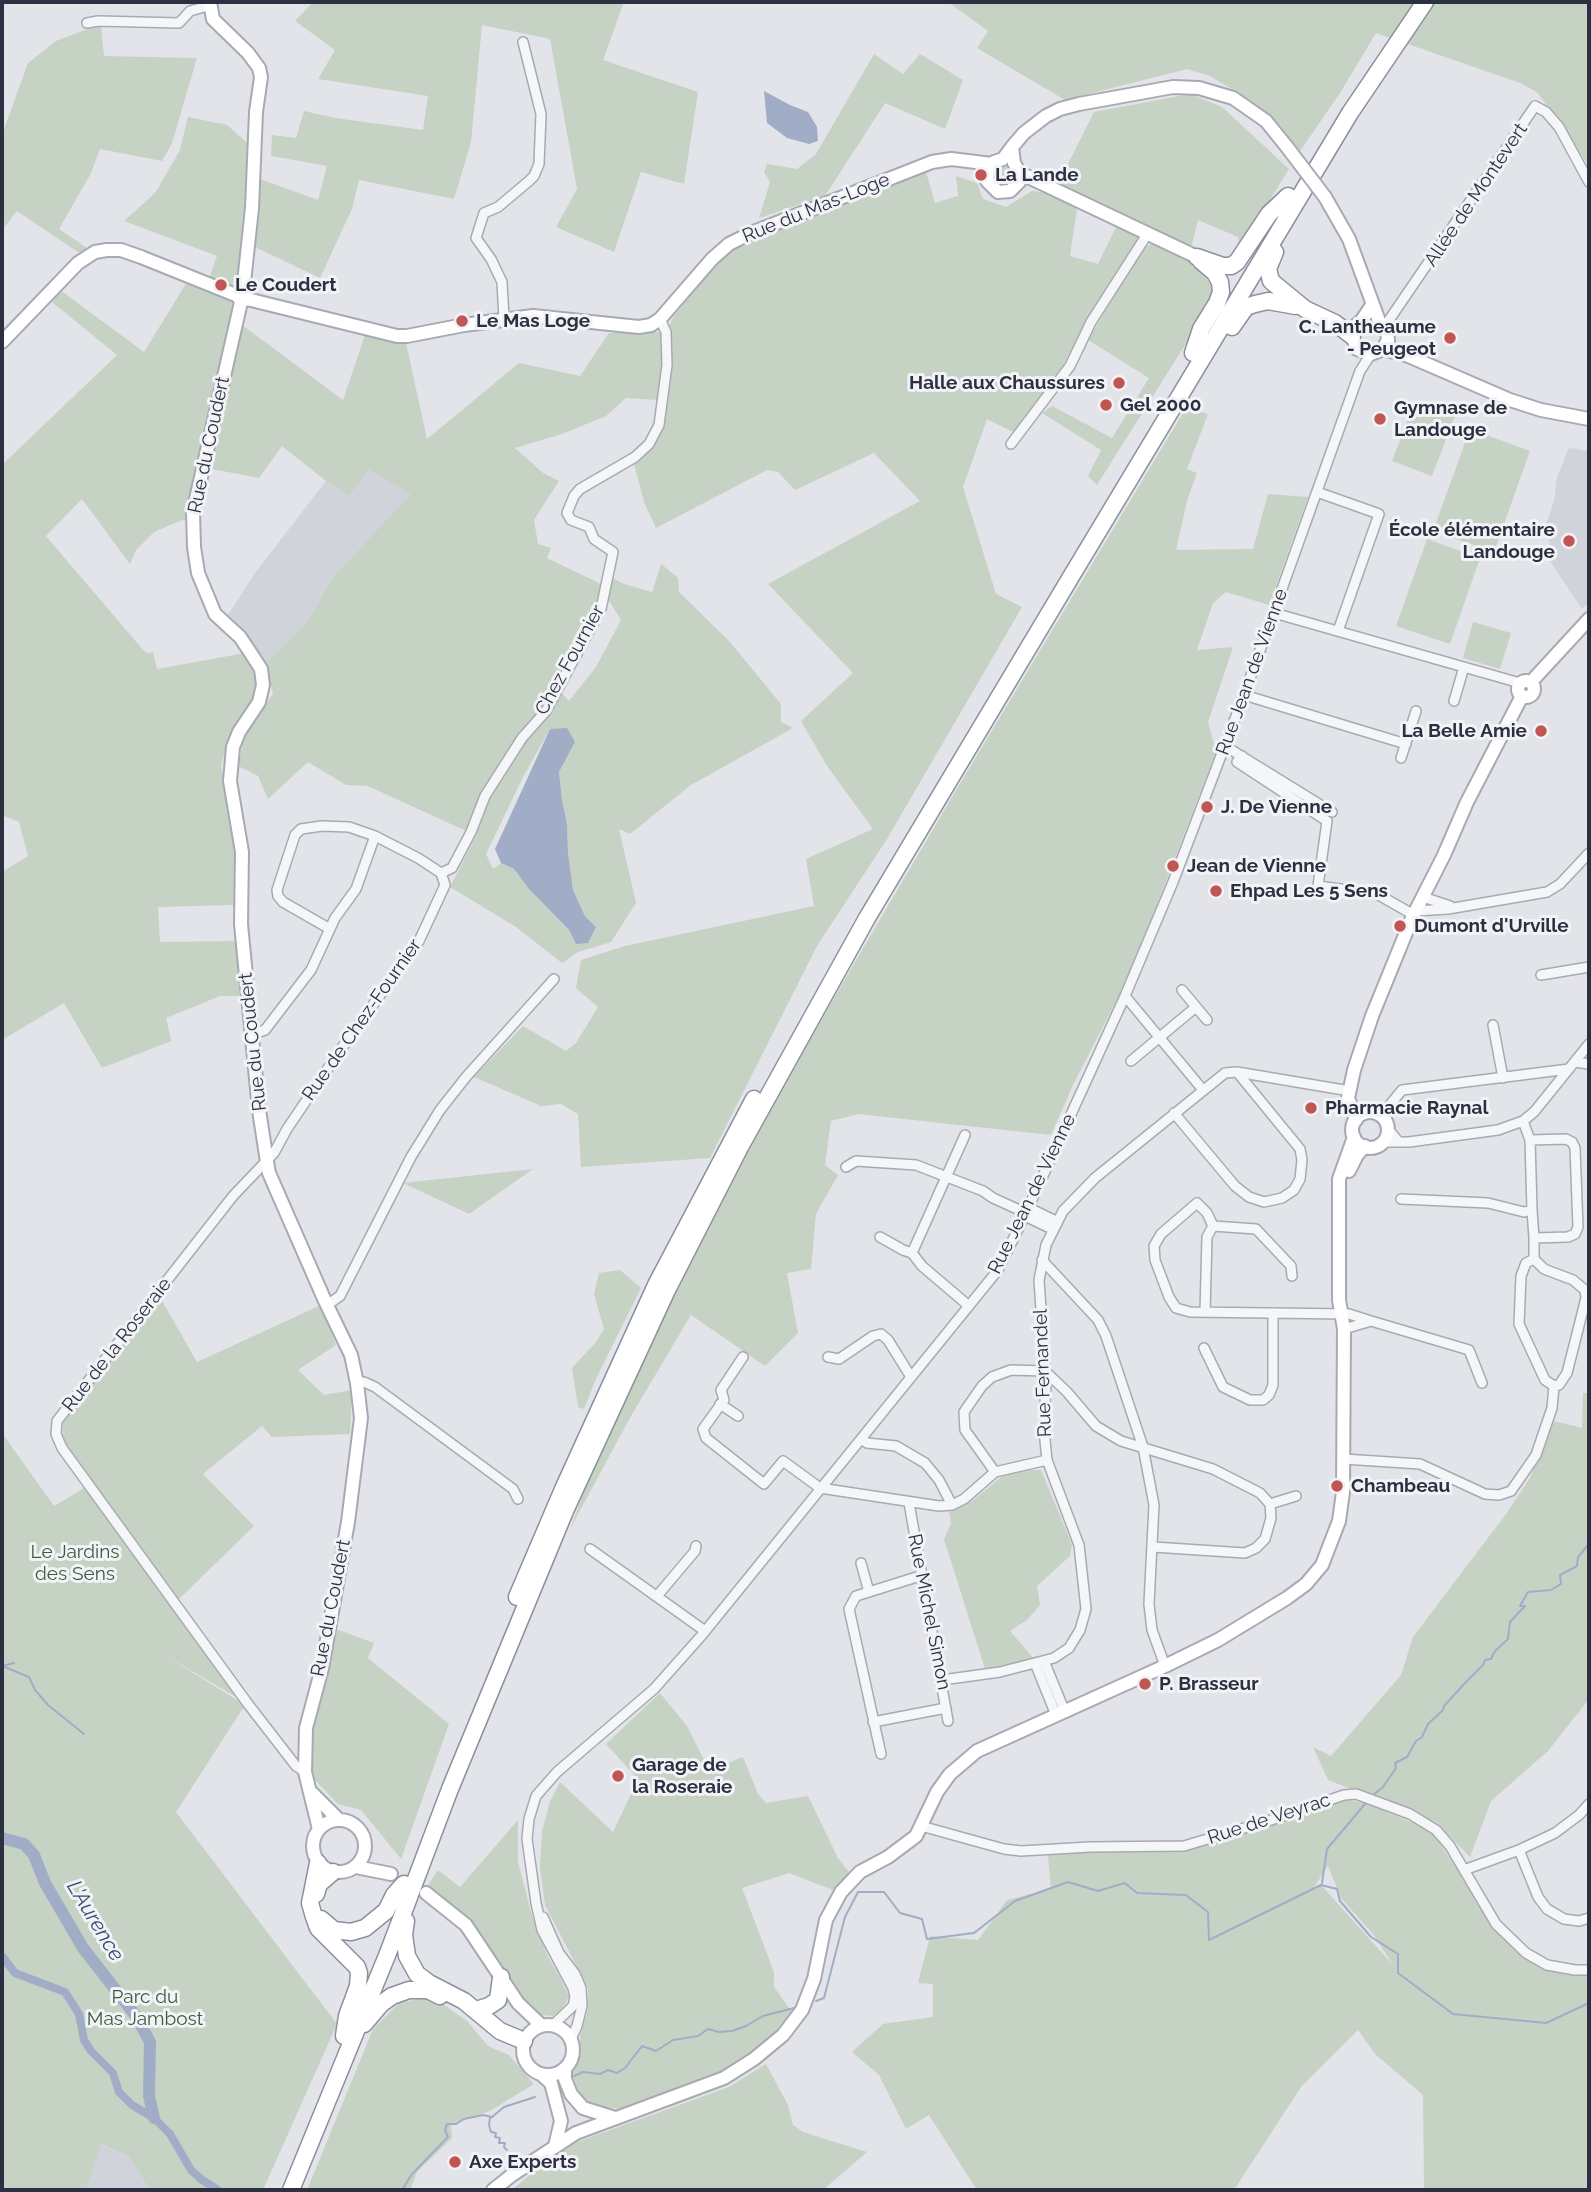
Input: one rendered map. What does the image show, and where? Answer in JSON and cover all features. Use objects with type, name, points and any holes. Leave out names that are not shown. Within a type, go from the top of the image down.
[{"type":"highway","points":[[291,2190],[451,1759],[564,1487],[656,1285],[733,1135],[889,860],[1350,93],[1413,2]]},
{"type":"highway","points":[[280,2190],[388,1953],[423,1857],[576,1486],[662,1302],[740,1147],[867,918],[1350,113],[1425,2]]},
{"type":"highway","points":[[1305,309],[1270,281],[1268,269],[1272,256],[1332,153],[1350,113]]},
{"type":"highway","points":[[1197,257],[1223,266],[1231,266],[1237,262],[1269,214],[1288,196]]},
{"type":"highway","points":[[1193,353],[1201,329],[1221,292],[1215,273],[1197,257]]},
{"type":"highway","points":[[1177,401],[1189,391],[1246,307],[1268,301],[1305,309],[1371,335]]},
{"type":"highway","points":[[423,1857],[420,1883],[405,1925],[407,1956],[423,1979],[476,2010],[500,2031],[525,2042]]},
{"type":"highway","points":[[318,1863],[310,1903],[313,1917],[318,1928],[357,1967],[359,1973],[359,1986],[347,2016],[349,2036]]},
{"type":"highway","points":[[333,1872],[319,1884],[315,1902],[317,1914],[334,1930],[351,1932],[365,1928],[386,1911],[394,1895],[404,1884]]},
{"type":"highway","points":[[476,2010],[498,2000],[501,1977]]},
{"type":"highway","points":[[349,2036],[392,1996],[409,1990],[428,1990],[469,2012],[494,2036],[525,2042]]},
{"type":"main road","name":"Rue du Coudert","points":[[210,3],[213,19],[248,53],[259,68],[261,77],[256,112],[252,208],[243,297],[192,520],[194,547],[203,588],[215,614],[240,637],[261,668],[263,685],[259,702],[239,732],[233,747],[230,781],[242,852],[241,924],[251,1035],[267,1162],[351,1355],[361,1418],[348,1522],[322,1668],[307,1720],[305,1772],[319,1829]]},
{"type":"main road","points":[[1197,257],[1005,170],[1012,147],[1035,123],[1060,109],[1173,87],[1199,88],[1233,98],[1266,121],[1325,197],[1349,239],[1372,305],[1371,335],[1406,355],[1510,400],[1541,410],[1589,419]]},
{"type":"main road","name":"Rue du Mas-Loge","points":[[660,320],[712,259],[729,244],[751,233],[932,162],[962,159],[1005,170]]},
{"type":"main road","points":[[2,342],[78,263],[95,252],[107,250],[121,250],[243,297],[372,331],[403,336],[504,318],[553,317],[630,327],[651,325],[660,320]]},
{"type":"main road","points":[[494,2190],[576,2133],[724,2078],[754,2059],[783,2035],[802,2010],[814,1979],[826,1920],[841,1892],[860,1872],[903,1847],[916,1836],[937,1792],[950,1774],[977,1751],[1219,1640],[1306,1584],[1322,1565],[1339,1521],[1343,1492],[1344,1329],[1339,1300],[1339,1179],[1354,1137],[1356,1119],[1348,1098],[1354,1070],[1372,1016],[1414,913],[1524,687],[1589,619]]},
{"type":"main road","points":[[1350,1091],[1359,1104],[1380,1123]]},
{"type":"main road","points":[[1356,1119],[1380,1123]]},
{"type":"main road","points":[[1354,1137],[1365,1146],[1375,1147],[1380,1123]]},
{"type":"main road","points":[[1342,1314],[1346,1300],[1348,1180],[1350,1167],[1365,1146]]},
{"type":"main road","name":"Rue du Coudert","points":[[312,1793],[339,1820]]},
{"type":"main road","points":[[339,1820],[354,1824],[359,1829],[366,1843],[366,1850],[356,1867],[349,1871],[333,1872],[318,1863],[313,1842],[319,1829],[339,1820]]},
{"type":"main road","points":[[356,1867],[391,1874],[366,1850]]},
{"type":"main road","points":[[426,1893],[466,1925],[518,2003],[547,2025],[566,2032],[571,2039],[573,2054],[565,2069],[565,2079],[571,2094],[583,2108],[615,2118]]},
{"type":"main road","points":[[518,2003],[528,2066],[551,2083],[561,2121],[555,2146]]},
{"type":"main road","points":[[525,2042],[547,2025]]},
{"type":"main road","points":[[542,2075],[558,2073],[565,2069]]},
{"type":"main road","points":[[576,2133],[583,2108]]},
{"type":"main road","points":[[561,2121],[576,2133]]},
{"type":"street","points":[[87,23],[179,23],[186,15],[210,3]]},
{"type":"street","points":[[504,318],[502,282],[491,259],[476,238],[484,213],[498,207],[529,181],[539,164],[541,114],[523,42]]},
{"type":"street","name":"Allée de Montevert","points":[[1371,335],[1535,106],[1546,112],[1559,127],[1589,182]]},
{"type":"street","points":[[1011,444],[1070,366],[1091,321],[1147,233]]},
{"type":"street","name":"Chez Fournier","points":[[441,873],[452,868],[471,832],[485,796],[522,738],[546,711],[601,609],[613,552],[594,539],[589,527],[571,520],[567,513],[580,489],[635,457],[649,443],[659,425],[667,365],[666,332],[660,320]]},
{"type":"street","name":"Rue Jean de Vienne","points":[[547,2025],[573,2006],[575,1997],[573,1988],[542,1930],[536,1903],[527,1839],[529,1819],[536,1796],[557,1772],[654,1689],[705,1631],[998,1270],[1125,996],[1173,882],[1274,613],[1371,335]]},
{"type":"street","points":[[1317,492],[1379,513],[1338,631]]},
{"type":"street","points":[[1274,613],[1464,667],[1524,687]]},
{"type":"street","points":[[1454,701],[1464,667]]},
{"type":"street","points":[[1244,695],[1406,744]]},
{"type":"street","points":[[1401,758],[1416,711]]},
{"type":"street","points":[[1225,746],[1332,812]]},
{"type":"street","points":[[1242,756],[1237,762],[1327,821],[1318,886],[1377,894],[1414,913],[1547,892],[1560,884],[1589,853]]},
{"type":"street","points":[[330,929],[283,902],[278,896],[277,890],[295,835],[302,829],[322,826],[349,827],[374,836],[441,873]]},
{"type":"street","points":[[251,1035],[265,1030],[311,970],[330,929],[356,890],[374,836]]},
{"type":"street","name":"Rue de Chez-Fournier","points":[[267,1162],[339,1052],[419,941],[444,885],[441,873]]},
{"type":"street","points":[[1423,897],[1455,908]]},
{"type":"street","points":[[1541,975],[1589,967]]},
{"type":"street","points":[[327,1305],[340,1296],[411,1157],[440,1110],[554,979]]},
{"type":"street","points":[[1182,990],[1207,1020]]},
{"type":"street","points":[[1125,996],[1203,1090]]},
{"type":"street","points":[[1131,1061],[1196,1007]]},
{"type":"street","points":[[1493,1025],[1503,1078]]},
{"type":"street","points":[[1589,1044],[1572,1065],[1534,1112],[1523,1121],[1497,1129],[1409,1142],[1398,1141],[1380,1123],[1388,1107],[1402,1090],[1503,1078],[1572,1065],[1589,1064]]},
{"type":"street","points":[[1237,1072],[1350,1091]]},
{"type":"street","points":[[1174,1113],[1235,1186],[1249,1197],[1264,1202],[1282,1198],[1294,1190],[1300,1179],[1300,1149],[1237,1072]]},
{"type":"street","name":"Rue Fernandel","points":[[942,1679],[1000,1672],[1054,1658],[1069,1648],[1080,1630],[1086,1609],[1079,1545],[1048,1460],[1044,1430],[1045,1371],[1038,1280],[1042,1260],[1054,1225],[1080,1191],[1225,1073],[1237,1072]]},
{"type":"street","points":[[1523,1121],[1530,1140],[1534,1259],[1544,1269],[1573,1280],[1586,1290],[1567,1373],[1559,1385],[1554,1386]]},
{"type":"street","points":[[912,1253],[965,1135]]},
{"type":"street","points":[[1530,1140],[1566,1139],[1572,1142],[1575,1148],[1578,1227],[1574,1234],[1568,1237],[1534,1238]]},
{"type":"street","points":[[846,1167],[856,1161],[916,1165],[983,1191],[1054,1225]]},
{"type":"street","name":"Rue de la Roseraie","points":[[267,1162],[257,1169],[233,1196],[57,1420],[56,1434],[62,1448],[229,1677],[296,1766],[305,1772]]},
{"type":"street","points":[[1401,1199],[1488,1203],[1524,1212],[1532,1210]]},
{"type":"street","points":[[1213,1226],[1207,1213],[1197,1203],[1161,1234],[1154,1246],[1155,1260],[1176,1308],[1205,1312],[1349,1314],[1469,1350],[1482,1383]]},
{"type":"street","points":[[1213,1226],[1256,1229],[1292,1266],[1292,1276]]},
{"type":"street","points":[[1205,1312],[1207,1237],[1213,1226]]},
{"type":"street","points":[[880,1237],[912,1253],[922,1266],[969,1306]]},
{"type":"street","points":[[1534,1259],[1526,1263],[1521,1276],[1519,1324],[1545,1380],[1554,1386]]},
{"type":"street","points":[[1042,1260],[1098,1320],[1106,1336],[1143,1449],[1154,1504],[1149,1604],[1152,1630],[1165,1666]]},
{"type":"street","points":[[1204,1348],[1223,1387],[1250,1400],[1263,1400],[1269,1395],[1273,1385],[1273,1313]]},
{"type":"street","points":[[1344,1329],[1371,1321]]},
{"type":"street","points":[[828,1357],[839,1360],[873,1336],[881,1334],[888,1340],[911,1377]]},
{"type":"street","points":[[743,1357],[721,1390],[724,1400],[703,1429],[706,1438],[764,1484],[783,1461],[820,1488],[909,1503],[952,1505],[964,1499],[995,1472],[1048,1460]]},
{"type":"street","points":[[995,1472],[965,1430],[964,1412],[982,1386],[992,1377],[1011,1370],[1045,1371],[1096,1426],[1121,1441],[1213,1469],[1260,1493],[1270,1504],[1271,1518],[1265,1539],[1256,1548],[1245,1553],[1153,1547]]},
{"type":"street","points":[[357,1383],[364,1382],[375,1387],[513,1489],[518,1499]]},
{"type":"street","points":[[1343,1459],[1420,1464],[1485,1494],[1499,1495],[1511,1491],[1536,1455],[1552,1408],[1554,1386]]},
{"type":"street","points":[[720,1405],[738,1416]]},
{"type":"street","points":[[861,1439],[867,1443],[896,1446],[925,1464],[939,1480],[952,1505]]},
{"type":"street","points":[[1270,1504],[1296,1496]]},
{"type":"street","name":"Rue Michel Simon","points":[[909,1503],[948,1721]]},
{"type":"street","points":[[657,1596],[695,1551],[696,1546]]},
{"type":"street","points":[[590,1549],[705,1631]]},
{"type":"street","points":[[861,1563],[869,1592]]},
{"type":"street","points":[[881,1754],[849,1609],[856,1596],[920,1576]]},
{"type":"street","points":[[1040,1662],[1060,1714]]},
{"type":"street","points":[[873,1722],[946,1708]]},
{"type":"street","name":"Rue de Veyrac","points":[[920,1826],[1004,1849],[1021,1851],[1184,1846],[1271,1821],[1344,1795],[1356,1794],[1410,1814],[1436,1830],[1450,1846],[1496,1924],[1526,1953],[1547,1965],[1589,1970]]},
{"type":"street","points":[[1464,1870],[1519,1850],[1555,1833],[1580,1815],[1589,1804]]},
{"type":"street","points":[[1519,1850],[1538,1897],[1547,1909],[1564,1919],[1579,1921],[1589,1918]]},
{"type":"street","points":[[536,1903],[559,1953],[575,1974],[581,1988],[582,2006],[571,2039]]},
{"type":"shaded area","name":"École élémentaire Landouge","points":[[1569,448],[1589,451],[1589,602],[1582,609],[1548,558],[1552,554],[1545,527],[1554,501],[1557,477]]},
{"type":"shaded area","points":[[369,470],[410,494],[334,576],[304,626],[261,669],[225,624],[228,615],[255,573],[326,481],[349,496]]},
{"type":"shaded area","points":[[100,2144],[128,2156],[150,2190],[86,2190]]},
{"type":"green space","points":[[313,2],[624,2],[603,60],[698,92],[684,184],[641,172],[614,252],[556,227],[577,189],[550,39],[482,25],[471,142],[454,199],[359,180],[352,209],[320,278],[255,247],[260,179],[318,200],[327,166],[271,156],[272,135],[296,138],[304,111],[423,130],[428,96],[318,79],[335,50],[295,21]]},
{"type":"green space","points":[[948,2],[1589,2],[1589,166],[1537,92],[1520,83],[1376,33],[1340,93],[1300,151],[1278,123],[1250,100],[1210,76],[1187,69],[1065,100],[977,48],[988,31]]},
{"type":"green space","points":[[101,25],[104,56],[197,58],[172,143],[162,161],[100,149],[91,173],[59,229],[90,250],[81,254],[17,211],[2,230],[2,135],[28,63],[56,41]]},
{"type":"green space","points":[[874,54],[903,74],[920,54],[963,80],[945,129],[885,103],[825,196],[759,218],[770,182],[764,172],[767,164],[797,169],[816,154]]},
{"type":"green space","points":[[1190,94],[1222,107],[1289,169],[1240,248],[1238,237],[1198,220],[1192,245],[1183,244],[1057,186],[1094,112]]},
{"type":"green space","points":[[188,117],[227,125],[252,147],[240,281],[234,286],[209,279],[217,256],[124,221],[156,192],[180,150]]},
{"type":"green space","points":[[1003,166],[1010,169],[1013,176],[1010,183],[1003,186],[996,183],[993,176],[996,169]]},
{"type":"green space","points":[[926,172],[935,203],[958,196],[956,176],[977,183],[983,199],[1006,207],[1032,191],[1049,193],[1077,208],[1070,256],[1098,264],[1117,225],[1138,235],[1137,242],[1085,324],[1058,375],[1013,432],[987,419],[963,487],[996,594],[1022,607],[887,839],[817,946],[710,1158],[581,1167],[578,1114],[561,1104],[541,1106],[474,1077],[523,1026],[566,1051],[576,1043],[598,1007],[576,988],[581,960],[625,946],[814,906],[806,859],[873,829],[827,766],[801,721],[853,673],[768,584],[920,501],[874,453],[795,490],[778,472],[767,470],[656,528],[644,502],[634,464],[659,425],[666,332],[674,316],[718,262],[736,246]]},
{"type":"green space","points":[[1154,243],[1189,261],[1214,287],[1212,302],[1097,485],[1088,476],[1101,450],[1042,413],[1052,406],[1112,438],[1149,378],[1088,340],[1143,248]]},
{"type":"green space","points":[[187,282],[234,302],[192,520],[182,520],[154,532],[136,550],[130,564],[82,499],[46,536],[144,651],[153,652],[157,669],[245,653],[255,670],[258,688],[252,703],[227,743],[221,766],[237,848],[235,905],[158,907],[160,942],[239,941],[244,996],[220,996],[166,1018],[171,1041],[102,1068],[64,1003],[2,1040],[2,872],[28,856],[19,822],[2,815],[2,462],[117,355],[52,302],[60,290],[144,352]]},
{"type":"green space","points":[[242,325],[343,400],[365,335],[406,343],[427,439],[519,363],[580,376],[609,333],[659,332],[663,337],[657,400],[626,398],[606,416],[562,434],[515,448],[543,473],[559,481],[534,520],[538,544],[551,548],[547,558],[599,583],[604,592],[606,575],[624,584],[652,592],[661,564],[678,578],[679,592],[730,642],[781,704],[781,722],[793,728],[691,785],[630,834],[619,829],[636,903],[611,942],[578,952],[562,963],[516,927],[450,887],[476,836],[471,832],[485,796],[479,797],[466,831],[368,786],[346,785],[308,762],[268,799],[258,776],[238,766],[245,733],[273,694],[266,663],[304,626],[334,576],[410,494],[369,470],[349,496],[282,446],[259,478],[212,469],[210,462]],"holes":[[[605,594],[621,620],[596,667],[569,701],[558,689]],[[550,729],[575,742],[559,772],[567,824],[568,853],[573,890],[585,916],[596,927],[576,943],[569,930],[529,889],[514,869],[501,863],[493,869],[486,854],[523,777]]]},
{"type":"green space","points":[[1415,401],[1455,416],[1432,476],[1392,461]]},
{"type":"green space","points":[[1186,408],[1208,414],[1187,469],[1197,473],[1187,501],[1176,550],[1253,549],[1268,494],[1308,497],[1269,605],[1226,592],[1213,603],[1197,650],[1233,647],[1208,722],[1216,751],[1132,970],[1073,1085],[1051,1135],[858,1114],[831,1121],[825,1165],[838,1175],[816,1214],[811,1269],[787,1273],[798,1333],[765,1366],[691,1315],[631,1416],[570,1529],[593,1468],[696,1249],[788,1076]]},
{"type":"green space","points":[[1470,429],[1530,451],[1494,552],[1433,531]]},
{"type":"green space","points":[[1427,539],[1480,558],[1450,644],[1396,626]]},
{"type":"green space","points":[[1473,622],[1511,633],[1500,669],[1463,658]]},
{"type":"green space","points":[[533,1169],[469,1214],[403,1183]]},
{"type":"green space","points":[[620,1270],[641,1288],[584,1409],[578,1407],[572,1368],[604,1329],[594,1294],[599,1273]]},
{"type":"green space","points":[[160,1297],[197,1362],[321,1305],[336,1345],[298,1370],[324,1395],[352,1390],[350,1434],[272,1437],[262,1426],[203,1474],[254,1526],[178,1600],[63,1441],[63,1421]]},
{"type":"green space","points":[[1583,1393],[1589,1393],[1589,1699],[1548,1751],[1491,1801],[1470,1857],[1436,1822],[1328,1780],[1313,1747],[1331,1756],[1401,1675],[1413,1637],[1530,1478],[1554,1421],[1582,1428]]},
{"type":"green space","name":"Parc du Mas Jambost","points":[[2,1433],[54,1506],[86,1487],[248,1704],[163,1654],[245,1705],[176,1812],[337,2024],[263,2190],[150,2190],[128,2156],[101,2144],[86,2190],[2,2190]]},
{"type":"green space","points":[[1026,1470],[1041,1470],[1072,1545],[1070,1556],[1037,1586],[1040,1605],[1027,1620],[1010,1631],[1034,1659],[985,1669],[944,1539],[951,1524],[949,1512],[972,1501],[1001,1477]]},
{"type":"green space","points":[[333,1628],[374,1643],[368,1658],[449,1724],[401,1859],[361,1810],[338,1804],[312,1777],[313,1714]]},
{"type":"green space","points":[[660,1693],[687,1726],[709,1770],[743,1757],[758,1794],[766,1803],[808,1796],[838,1858],[849,1872],[833,1890],[789,1873],[742,1888],[774,1972],[774,1987],[792,2012],[768,2041],[724,2070],[621,2109],[593,2106],[581,2097],[571,2071],[581,2055],[580,2036],[588,2010],[588,1988],[545,1905],[540,1867],[542,1831],[550,1802],[560,1782],[613,1832],[638,1779],[606,1744]]},
{"type":"green space","points":[[1345,1799],[1367,1804],[1431,1830],[1502,1937],[1542,1968],[1589,1974],[1589,2190],[1424,2190],[1423,2095],[1375,2054],[1358,2030],[1301,2087],[1234,2190],[977,2190],[929,2115],[906,2129],[879,2075],[852,2052],[883,2024],[933,2017],[933,1984],[918,1983],[930,1936],[978,1940],[1007,1900],[1051,1889],[1047,1846],[1079,1852],[1191,1849]],"holes":[[[1328,1866],[1341,1898],[1373,1934],[1393,1965],[1321,1885],[1314,1887]]]},
{"type":"green space","points":[[518,1820],[518,1862],[532,1916],[547,1955],[569,1997],[562,2009],[553,2016],[541,2015],[526,2003],[468,1920],[426,1888],[438,1870],[460,1887]]},
{"type":"green space","points":[[425,1998],[446,2006],[468,2022],[488,2046],[509,2055],[534,2084],[490,2111],[451,2124],[452,2138],[417,2172],[410,2190],[307,2190],[373,2029],[399,2003]]},
{"type":"green space","points":[[766,2064],[788,2105],[793,2125],[803,2132],[867,2152],[823,2190],[513,2189],[544,2163],[577,2142],[729,2087]]},
{"type":"water","points":[[764,91],[808,112],[817,127],[818,141],[809,144],[787,138],[767,123]]},
{"type":"water","points":[[567,728],[575,742],[559,772],[573,890],[585,916],[596,927],[588,943],[576,944],[569,930],[529,889],[514,869],[501,863],[495,849],[550,729]]},
{"type":"waterway","points":[[1373,1795],[1383,1787],[1396,1768],[1395,1763],[1407,1757],[1428,1724],[1485,1660],[1491,1659],[1495,1651],[1508,1639],[1510,1622],[1525,1606],[1520,1606],[1528,1592],[1551,1590],[1561,1584],[1560,1575],[1577,1566],[1578,1557],[1589,1544]]},
{"type":"waterway","points":[[2,1666],[14,1663]]},
{"type":"waterway","points":[[2,1666],[29,1677],[35,1690],[48,1705],[84,1734]]},
{"type":"waterway","points":[[1322,1883],[1327,1849],[1365,1804]]},
{"type":"waterway","name":"L'Aurence","points":[[2,1838],[24,1844],[34,1855],[45,1883],[83,1948],[136,2016],[150,2042],[149,2096],[154,2118]]},
{"type":"waterway","points":[[816,2001],[824,1998],[845,1917],[858,1892],[884,1892],[900,1913],[922,1919],[927,1939],[974,1933],[1015,1901],[1068,1882],[1098,1891],[1125,1883],[1137,1893],[1186,1895],[1208,1912],[1209,1940],[1321,1885],[1337,1889],[1340,1901],[1371,1937],[1398,1954],[1398,1973],[1453,2014],[1546,2023],[1589,2003]]},
{"type":"waterway","name":"L'Aurence","points":[[2,1956],[15,1973],[65,1992],[79,2014],[84,2040],[113,2073],[119,2092],[132,2105],[154,2118],[170,2134],[191,2170],[218,2190]]},
{"type":"waterway","points":[[574,2076],[583,2072],[600,2074],[608,2070],[617,2073],[625,2068],[642,2046],[656,2051],[673,2040],[698,2036],[708,2029],[732,2031],[763,2016],[794,2008]]},
{"type":"waterway","points":[[402,2190],[412,2174],[448,2137],[445,2130],[447,2124],[456,2124],[464,2119],[483,2115],[492,2117],[504,2107],[535,2097]]},
{"type":"waterway","points":[[490,2118],[491,2132],[500,2138],[499,2143],[505,2143],[507,2150]]},
{"type":"place","name":"La Lande","points":[[981,175]]},
{"type":"place","name":"Le Coudert","points":[[221,285]]},
{"type":"place","name":"Le Mas Loge","points":[[462,321]]},
{"type":"place","name":"C. Lantheaume - Peugeot","points":[[1450,338]]},
{"type":"place","name":"Halle aux Chaussures","points":[[1119,383]]},
{"type":"place","name":"Gel 2000","points":[[1106,405]]},
{"type":"place","name":"Gymnase de Landouge","points":[[1380,419]]},
{"type":"place","name":"École élémentaire Landouge","points":[[1569,541]]},
{"type":"place","name":"La Belle Amie","points":[[1541,731]]},
{"type":"place","name":"J. De Vienne","points":[[1207,807]]},
{"type":"place","name":"Jean de Vienne","points":[[1173,866]]},
{"type":"place","name":"Ehpad Les 5 Sens","points":[[1216,891]]},
{"type":"place","name":"Dumont d'Urville","points":[[1400,926]]},
{"type":"place","name":"Pharmacie Raynal","points":[[1311,1108]]},
{"type":"place","name":"Chambeau","points":[[1337,1486]]},
{"type":"place","name":"P. Brasseur","points":[[1145,1684]]},
{"type":"place","name":"Garage de la Roseraie","points":[[618,1776]]},
{"type":"place","name":"Axe Experts","points":[[455,2162]]},
{"type":"park label","name":"Le Jardins des Sens","points":[[75,1563]]}]
